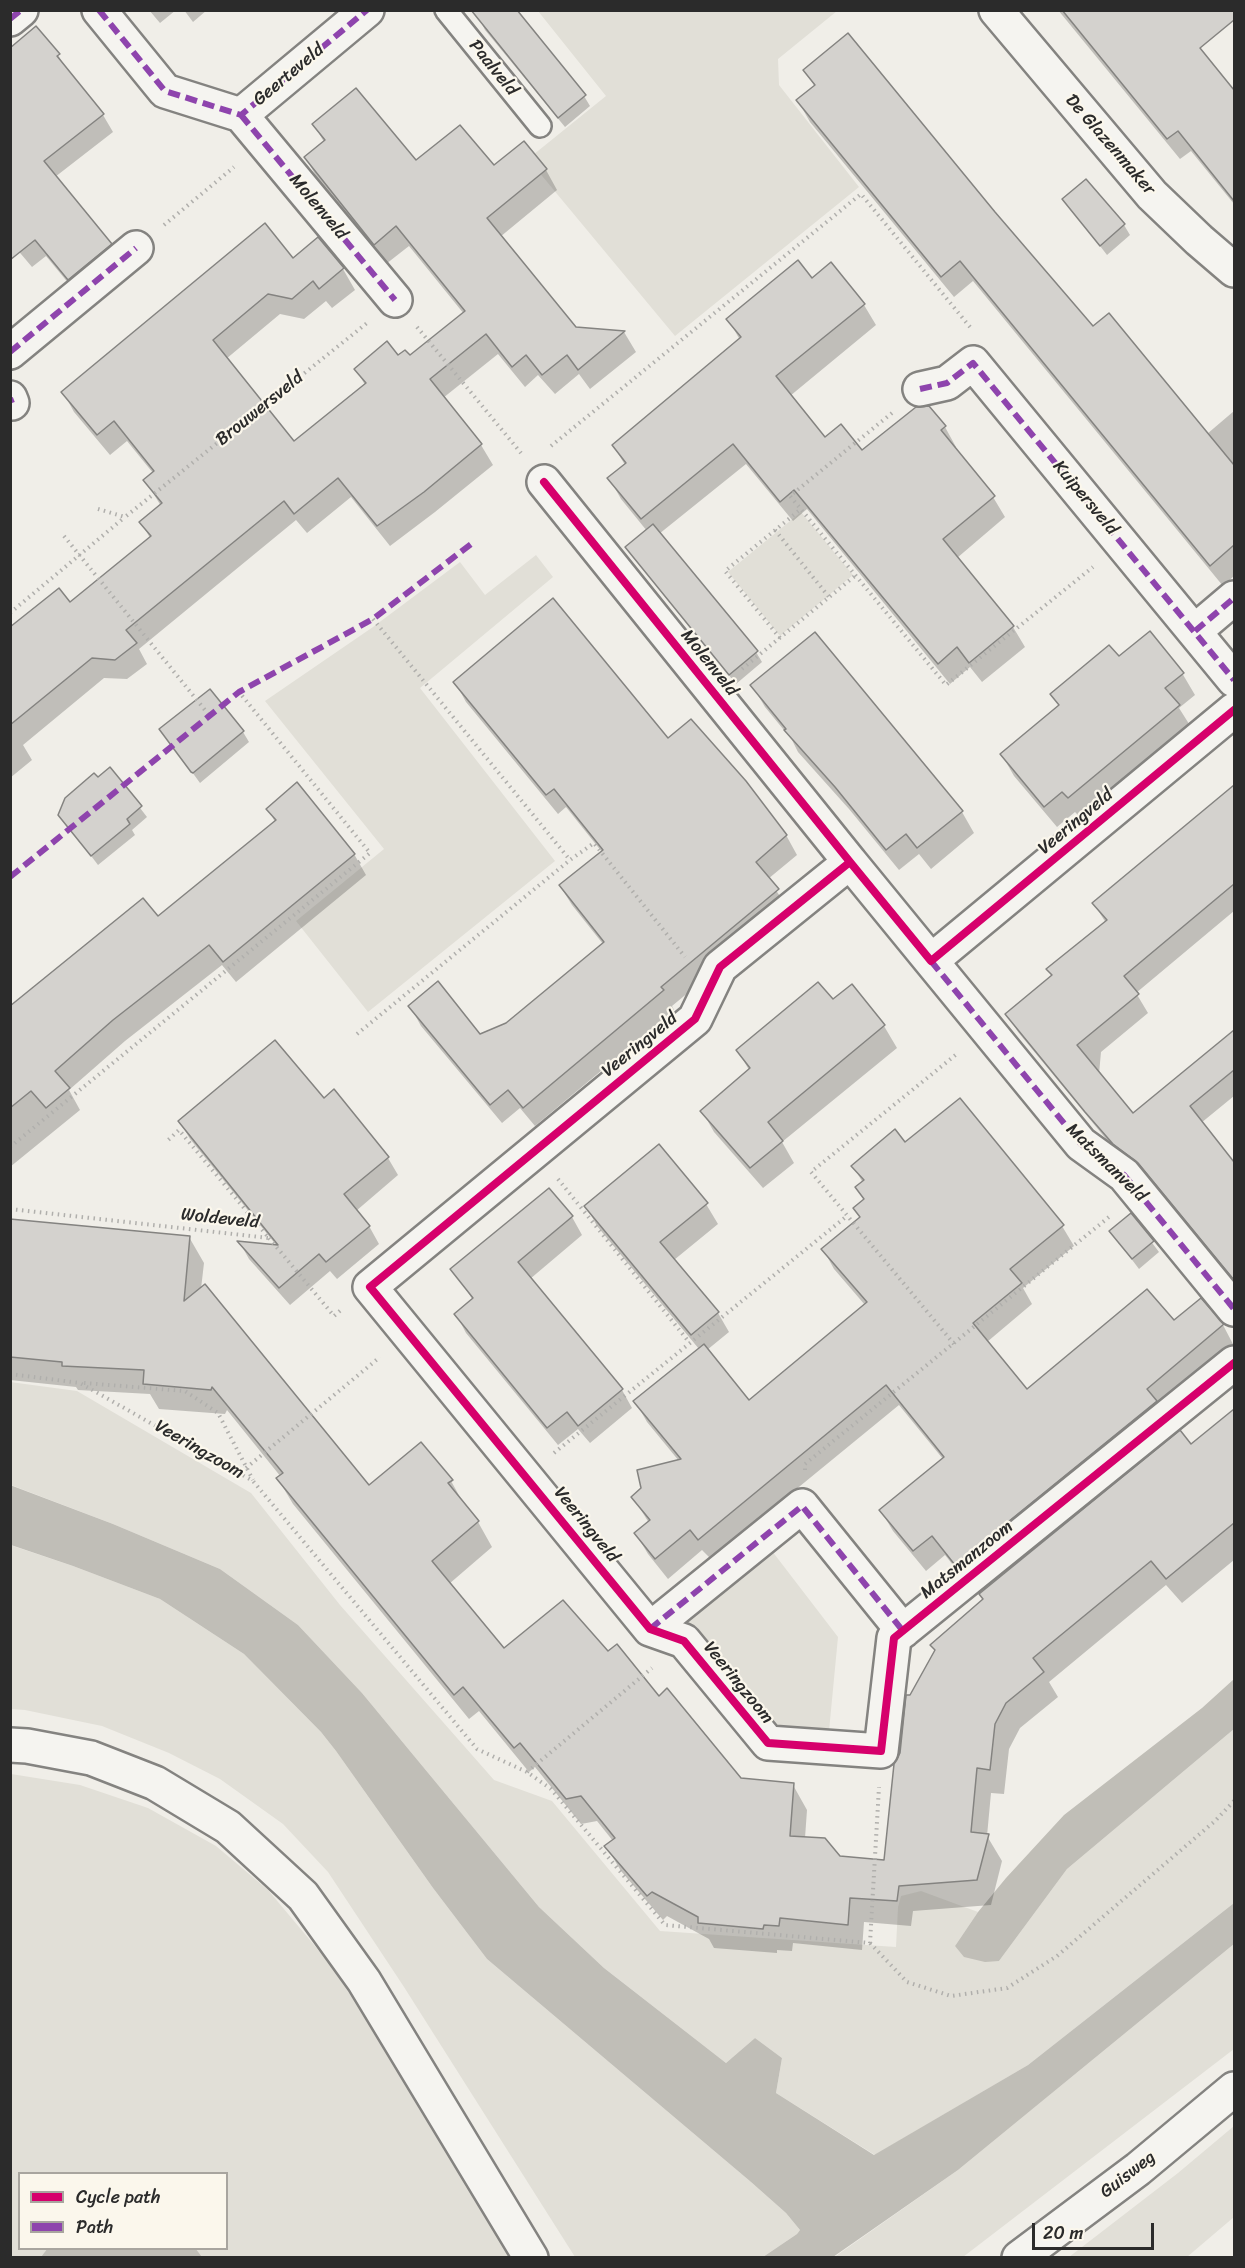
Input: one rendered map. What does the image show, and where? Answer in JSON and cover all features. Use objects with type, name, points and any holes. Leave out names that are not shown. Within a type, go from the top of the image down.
[{"type":"main road","points":[[10,19],[21,10]]},
{"type":"main road","name":"Geerteveld","points":[[99,10],[165,91],[241,115],[367,10]]},
{"type":"main road","name":"De Glazenmaker","points":[[996,10],[1152,195],[1234,270]]},
{"type":"main road","name":"Molenveld","points":[[241,115],[395,300]]},
{"type":"main road","points":[[10,352],[136,248]]},
{"type":"main road","points":[[920,389],[946,383],[973,363]]},
{"type":"main road","name":"Kuipersveld","points":[[973,363],[1234,680]]},
{"type":"main road","name":"Molenveld","points":[[544,482],[850,862]]},
{"type":"main road","points":[[1195,632],[1234,598]]},
{"type":"main road","name":"Veeringveld","points":[[931,961],[1234,710]]},
{"type":"main road","points":[[850,862],[931,961]]},
{"type":"main road","name":"Veeringveld","points":[[650,1629],[370,1287],[695,1019],[720,967],[850,862]]},
{"type":"main road","name":"Matsmanveld","points":[[931,961],[1081,1144],[1124,1175],[1234,1309]]},
{"type":"main road","name":"Matsmanzoom","points":[[881,1751],[894,1638],[1234,1363]]},
{"type":"main road","points":[[650,1629],[802,1506],[903,1631]]},
{"type":"main road","name":"Veeringzoom","points":[[650,1629],[684,1641],[768,1743],[881,1751]]},
{"type":"main road","points":[[10,1745],[91,1758],[155,1783],[228,1827],[303,1896],[364,1981],[531,2258]]},
{"type":"main road","name":"Guisweg","points":[[1019,2258],[1138,2169],[1234,2089]]},
{"type":"lane","name":"Paalveld","points":[[446,10],[540,126]]},
{"type":"path","points":[[136,248],[264,142]]},
{"type":"path","points":[[548,448],[861,194],[988,349],[973,363]]},
{"type":"path","points":[[395,300],[522,454]]},
{"type":"path","points":[[920,389],[790,496],[946,685],[1122,543]]},
{"type":"path","points":[[98,509],[125,517]]},
{"type":"path","points":[[780,638],[725,571],[801,509]]},
{"type":"path","points":[[775,530],[829,597]]},
{"type":"path","points":[[64,536],[209,716]]},
{"type":"path","points":[[714,693],[856,575]]},
{"type":"path","points":[[373,619],[570,860]]},
{"type":"path","points":[[10,1147],[370,853],[239,692]]},
{"type":"path","points":[[357,1034],[570,860],[594,843],[710,988]]},
{"type":"path","points":[[954,1344],[811,1172],[987,1029]]},
{"type":"path","points":[[536,1150],[689,1342]]},
{"type":"path","points":[[802,1506],[805,1464],[1139,1192]]},
{"type":"path","points":[[526,1475],[848,1216]]},
{"type":"path","points":[[269,1238],[334,1316],[370,1287]]},
{"type":"path","points":[[246,1468],[409,1334]]},
{"type":"path","points":[[80,1383],[185,1391],[218,1413],[253,1481]]},
{"type":"path","points":[[527,1772],[684,1641]]},
{"type":"path","points":[[881,1751],[870,1943],[906,1983],[951,1996],[1007,1988],[1058,1956],[1215,1821],[1234,1801]]},
{"type":"shaded area","points":[[538,11],[837,11],[778,59],[779,85],[859,187],[675,336],[528,159],[606,96]]},
{"type":"shaded area","points":[[801,512],[853,575],[780,636],[728,572]]},
{"type":"shaded area","points":[[536,555],[553,577],[420,688],[555,861],[368,1012],[296,921],[384,849],[265,701],[373,627],[460,562],[485,595]]},
{"type":"shaded area","points":[[10,1382],[77,1391],[251,1493],[340,1605],[494,1780],[552,1801],[660,1931],[896,1947],[898,1907],[901,1896],[921,1891],[978,1912],[955,1946],[999,1961],[1067,1869],[1234,1729],[1234,1903],[1028,2065],[875,2155],[776,2093],[782,2058],[755,2038],[726,2063],[604,1968],[539,1907],[362,1693],[298,1625],[220,1569],[113,1524],[11,1485]]},
{"type":"shaded area","points":[[10,1485],[113,1524],[220,1569],[298,1625],[362,1693],[539,1907],[604,1968],[726,2063],[755,2038],[782,2058],[776,2093],[874,2155],[1028,2065],[1234,1903],[1234,1944],[958,2170],[833,2257],[763,2257],[800,2230],[786,2213],[487,1959],[321,1732],[244,1654],[160,1599],[11,1545]]},
{"type":"shaded area","points":[[10,1545],[160,1599],[244,1654],[321,1732],[487,1959],[786,2213],[800,2230],[797,2234],[763,2257],[575,2257],[404,1987],[328,1872],[283,1824],[220,1779],[169,1753],[102,1726],[11,1709]]},
{"type":"shaded area","points":[[772,1551],[838,1637],[829,1731],[771,1726],[687,1621]]},
{"type":"shaded area","points":[[1234,1679],[1234,1729],[1067,1869],[999,1961],[985,1962],[964,1957],[955,1946],[978,1912],[1064,1815],[1202,1708]]},
{"type":"shaded area","points":[[11,1774],[80,1785],[148,1808],[216,1846],[268,1890],[330,1964],[402,2074],[514,2257],[202,2257],[197,2250],[228,2250],[228,2172],[18,2172],[18,2250],[46,2250],[41,2257],[11,2258]]},
{"type":"shaded area","points":[[1234,1944],[1234,2049],[963,2257],[833,2258],[958,2170]]},
{"type":"shaded area","points":[[1234,2126],[1234,2217],[1187,2257],[1069,2257],[1178,2173]]},
{"type":"shaded area","points":[[46,2250],[197,2250],[202,2257],[41,2257]]},
{"type":"building","points":[[471,10],[517,10],[586,95],[558,118]]},
{"type":"building","points":[[1062,10],[1234,10],[1234,20],[1200,48],[1234,90],[1234,201],[1178,131],[1167,139]]},
{"type":"building","points":[[36,26],[60,54],[57,56],[104,114],[44,161],[112,244],[68,280],[35,240],[10,260],[10,48]]},
{"type":"building","points":[[848,33],[995,212],[1093,326],[1109,313],[1234,465],[1234,545],[1210,566],[960,261],[941,277],[796,100],[815,85],[803,70]]},
{"type":"building","points":[[356,88],[416,160],[460,125],[494,165],[524,141],[547,169],[487,218],[576,327],[625,331],[578,370],[567,355],[542,375],[526,355],[512,367],[486,334],[430,379],[482,444],[424,492],[377,526],[338,478],[294,514],[284,501],[126,630],[137,643],[115,660],[92,658],[10,725],[10,627],[59,588],[70,602],[151,536],[139,522],[162,503],[143,480],[154,471],[114,421],[97,435],[61,392],[265,223],[293,258],[318,237],[344,268],[319,289],[313,281],[292,299],[268,294],[213,340],[294,441],[366,383],[354,369],[387,341],[398,355],[405,350],[410,355],[465,311],[396,226],[374,245],[304,157],[325,140],[312,124]]},
{"type":"building","points":[[1086,179],[1125,224],[1100,246],[1062,199]]},
{"type":"building","points":[[798,260],[812,278],[831,262],[865,304],[776,376],[825,437],[841,424],[862,450],[916,407],[929,406],[946,426],[941,430],[995,496],[943,539],[1014,626],[969,663],[957,647],[938,664],[794,490],[780,502],[733,444],[641,519],[607,478],[626,463],[612,445],[741,337],[726,319]]},
{"type":"building","points":[[653,524],[758,651],[729,675],[625,547]]},
{"type":"building","points":[[553,598],[668,738],[691,719],[746,781],[787,835],[756,862],[779,889],[661,987],[664,990],[523,1108],[508,1090],[490,1105],[408,1006],[438,981],[480,1034],[506,1023],[604,942],[559,885],[603,850],[554,789],[546,795],[453,682]]},
{"type":"building","points":[[1150,631],[1184,673],[1165,688],[1180,705],[1068,798],[1062,792],[1044,807],[1000,754],[1059,705],[1050,694],[1109,645],[1119,656]]},
{"type":"building","points":[[815,632],[963,811],[917,848],[906,834],[886,850],[835,787],[784,730],[786,729],[750,685]]},
{"type":"building","points":[[210,689],[244,731],[193,773],[159,729]]},
{"type":"building","points":[[110,767],[142,806],[127,819],[130,824],[91,856],[58,815],[65,798],[94,773],[98,777]]},
{"type":"building","points":[[297,782],[355,854],[223,962],[209,945],[113,1020],[55,1071],[70,1088],[46,1108],[31,1091],[10,1108],[10,1006],[143,898],[158,916],[276,820],[266,809]]},
{"type":"building","points":[[1234,785],[1234,884],[1124,976],[1139,994],[1077,1045],[1133,1113],[1234,1030],[1234,1070],[1190,1106],[1234,1162],[1234,1280],[1138,1163],[1113,1144],[1005,1014],[1052,975],[1046,969],[1107,920],[1092,903]]},
{"type":"building","points":[[818,982],[833,999],[852,984],[885,1025],[768,1122],[783,1141],[750,1168],[700,1111],[750,1068],[736,1050]]},
{"type":"building","points":[[275,1040],[324,1098],[334,1089],[389,1157],[344,1194],[370,1226],[326,1262],[319,1254],[279,1288],[237,1241],[278,1245],[178,1121]]},
{"type":"building","points":[[960,1098],[1064,1225],[1010,1269],[1022,1283],[973,1323],[1027,1389],[1147,1289],[1174,1320],[1201,1298],[1224,1324],[1147,1389],[1157,1401],[955,1565],[932,1536],[913,1551],[879,1510],[944,1457],[886,1385],[698,1540],[690,1530],[655,1559],[634,1533],[650,1520],[631,1497],[641,1488],[637,1470],[681,1459],[633,1401],[704,1344],[749,1400],[867,1302],[821,1249],[860,1217],[853,1208],[864,1199],[855,1187],[864,1180],[851,1166],[895,1129],[905,1142]]},
{"type":"building","points":[[659,1144],[708,1203],[660,1242],[719,1312],[691,1335],[584,1206]]},
{"type":"building","points":[[549,1188],[573,1216],[518,1262],[623,1389],[578,1426],[567,1412],[547,1428],[454,1314],[473,1298],[450,1269]]},
{"type":"building","points":[[1131,1213],[1154,1241],[1132,1259],[1109,1231]]},
{"type":"building","points":[[10,1219],[190,1236],[184,1301],[205,1284],[369,1485],[421,1442],[453,1480],[448,1483],[479,1521],[432,1561],[504,1648],[563,1600],[608,1651],[617,1644],[659,1696],[667,1688],[741,1778],[794,1783],[790,1836],[825,1838],[840,1856],[884,1860],[894,1764],[900,1753],[906,1695],[910,1695],[935,1650],[930,1645],[983,1599],[979,1594],[1180,1430],[1191,1444],[1234,1409],[1234,1523],[1166,1579],[1151,1561],[1033,1658],[1044,1672],[1006,1703],[995,1724],[990,1770],[977,1768],[971,1832],[989,1834],[977,1880],[899,1886],[897,1901],[850,1898],[848,1925],[780,1918],[779,1926],[764,1925],[763,1929],[698,1923],[698,1917],[652,1892],[647,1896],[604,1846],[615,1838],[581,1796],[566,1799],[520,1743],[514,1748],[463,1687],[454,1695],[276,1478],[283,1473],[212,1387],[211,1390],[143,1384],[144,1370],[62,1366],[62,1362],[10,1357]]},
{"type":"marked path","points":[[10,19],[21,10]]},
{"type":"marked path","points":[[99,10],[165,91],[241,115],[367,10]]},
{"type":"marked path","points":[[241,115],[395,300]]},
{"type":"marked path","points":[[10,352],[136,248]]},
{"type":"marked path","points":[[920,389],[947,383],[973,363],[1234,680]]},
{"type":"marked path","points":[[10,398],[12,403]]},
{"type":"marked path","points":[[10,877],[239,692],[373,619],[475,541]]},
{"type":"marked path","points":[[1195,631],[1234,598]]},
{"type":"marked path","points":[[931,961],[1081,1144],[1124,1175],[1234,1309]]},
{"type":"marked path","points":[[650,1629],[802,1506],[903,1631]]},
{"type":"cycle path","points":[[544,482],[850,862]]},
{"type":"cycle path","points":[[1234,710],[931,961],[850,862],[720,967],[695,1019],[370,1287],[650,1629],[684,1641],[768,1743],[881,1751],[894,1638],[1234,1363]]}]
